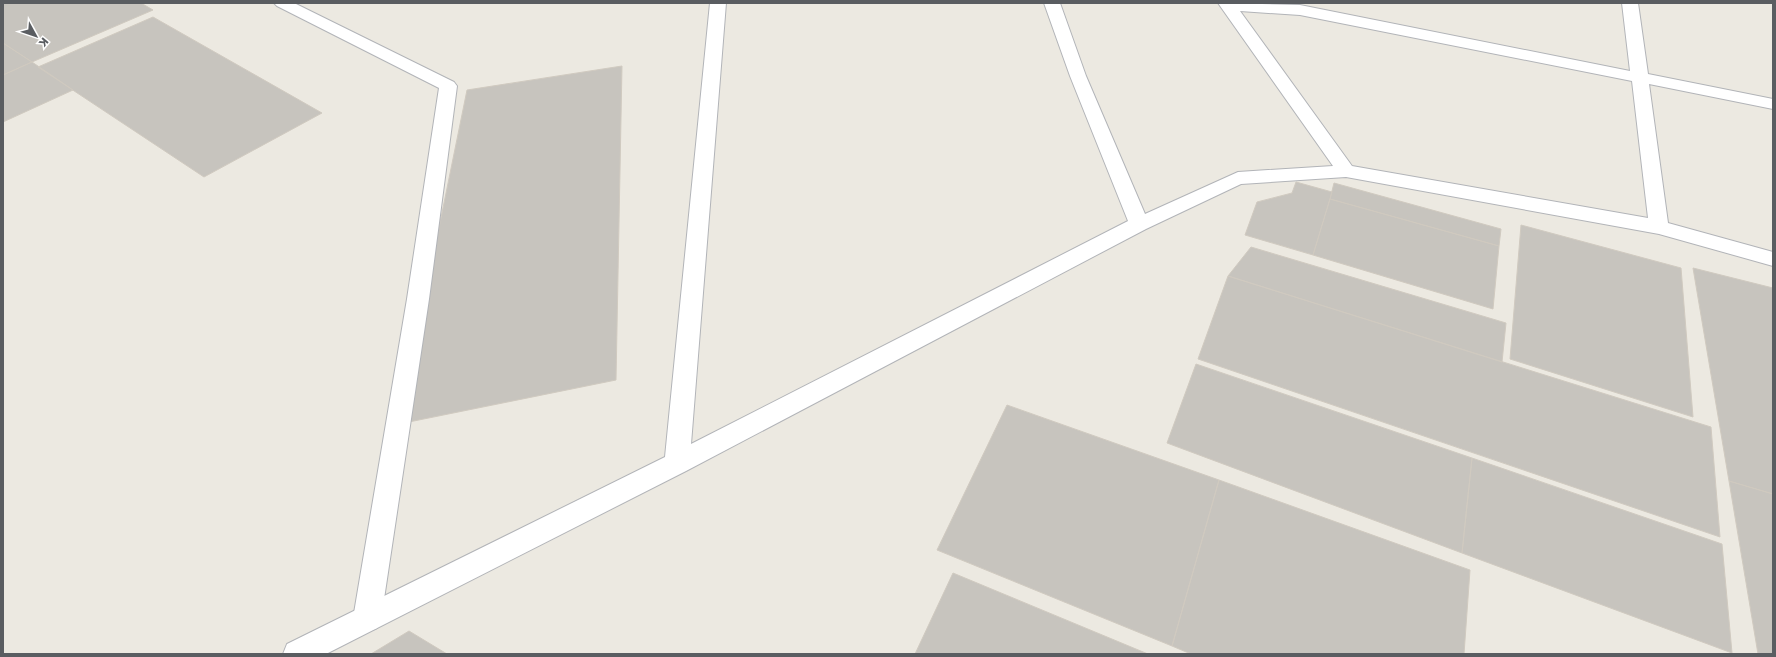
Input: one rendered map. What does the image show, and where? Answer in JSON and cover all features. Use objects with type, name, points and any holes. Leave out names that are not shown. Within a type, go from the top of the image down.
[{"type":"street","points":[[282,3],[448,86],[418,299],[367,619]]},
{"type":"street","points":[[677,464],[718,3]]},
{"type":"street","points":[[1052,3],[1078,76],[1139,224]]},
{"type":"street","points":[[1630,3],[1659,227]]},
{"type":"street","points":[[1227,5],[1346,171]]},
{"type":"street","points":[[1227,5],[1300,10],[1773,104]]},
{"type":"street","points":[[297,654],[677,464],[1139,224],[1238,178],[1346,171],[1659,227],[1773,259]]},
{"type":"building","points":[[3,3],[141,3],[153,10],[32,62],[3,43]]},
{"type":"building","points":[[153,17],[322,113],[204,177],[38,67]]},
{"type":"building","points":[[3,43],[32,62],[3,75]]},
{"type":"building","points":[[32,62],[73,90],[3,122],[3,75]]},
{"type":"building","points":[[622,66],[616,380],[399,424],[467,90]]},
{"type":"building","points":[[1296,182],[1332,192],[1313,255],[1245,235],[1257,202],[1292,193]]},
{"type":"building","points":[[1334,183],[1501,229],[1499,246],[1330,199]]},
{"type":"building","points":[[1330,199],[1499,246],[1493,309],[1313,255]]},
{"type":"building","points":[[1521,225],[1681,268],[1693,417],[1510,359]]},
{"type":"building","points":[[1251,247],[1506,323],[1502,362],[1228,276]]},
{"type":"building","points":[[1693,268],[1773,288],[1773,494],[1729,481]]},
{"type":"building","points":[[1228,276],[1711,427],[1720,537],[1198,359]]},
{"type":"building","points":[[1196,364],[1472,458],[1462,553],[1167,443]]},
{"type":"building","points":[[1007,405],[1219,480],[1172,646],[937,550]]},
{"type":"building","points":[[1472,458],[1722,544],[1732,653],[1462,553]]},
{"type":"building","points":[[1219,480],[1470,570],[1464,654],[1191,654],[1172,646]]},
{"type":"building","points":[[1729,481],[1773,494],[1773,654],[1758,654]]},
{"type":"building","points":[[953,573],[1148,654],[915,654]]},
{"type":"building","points":[[409,631],[447,654],[371,654]]}]
